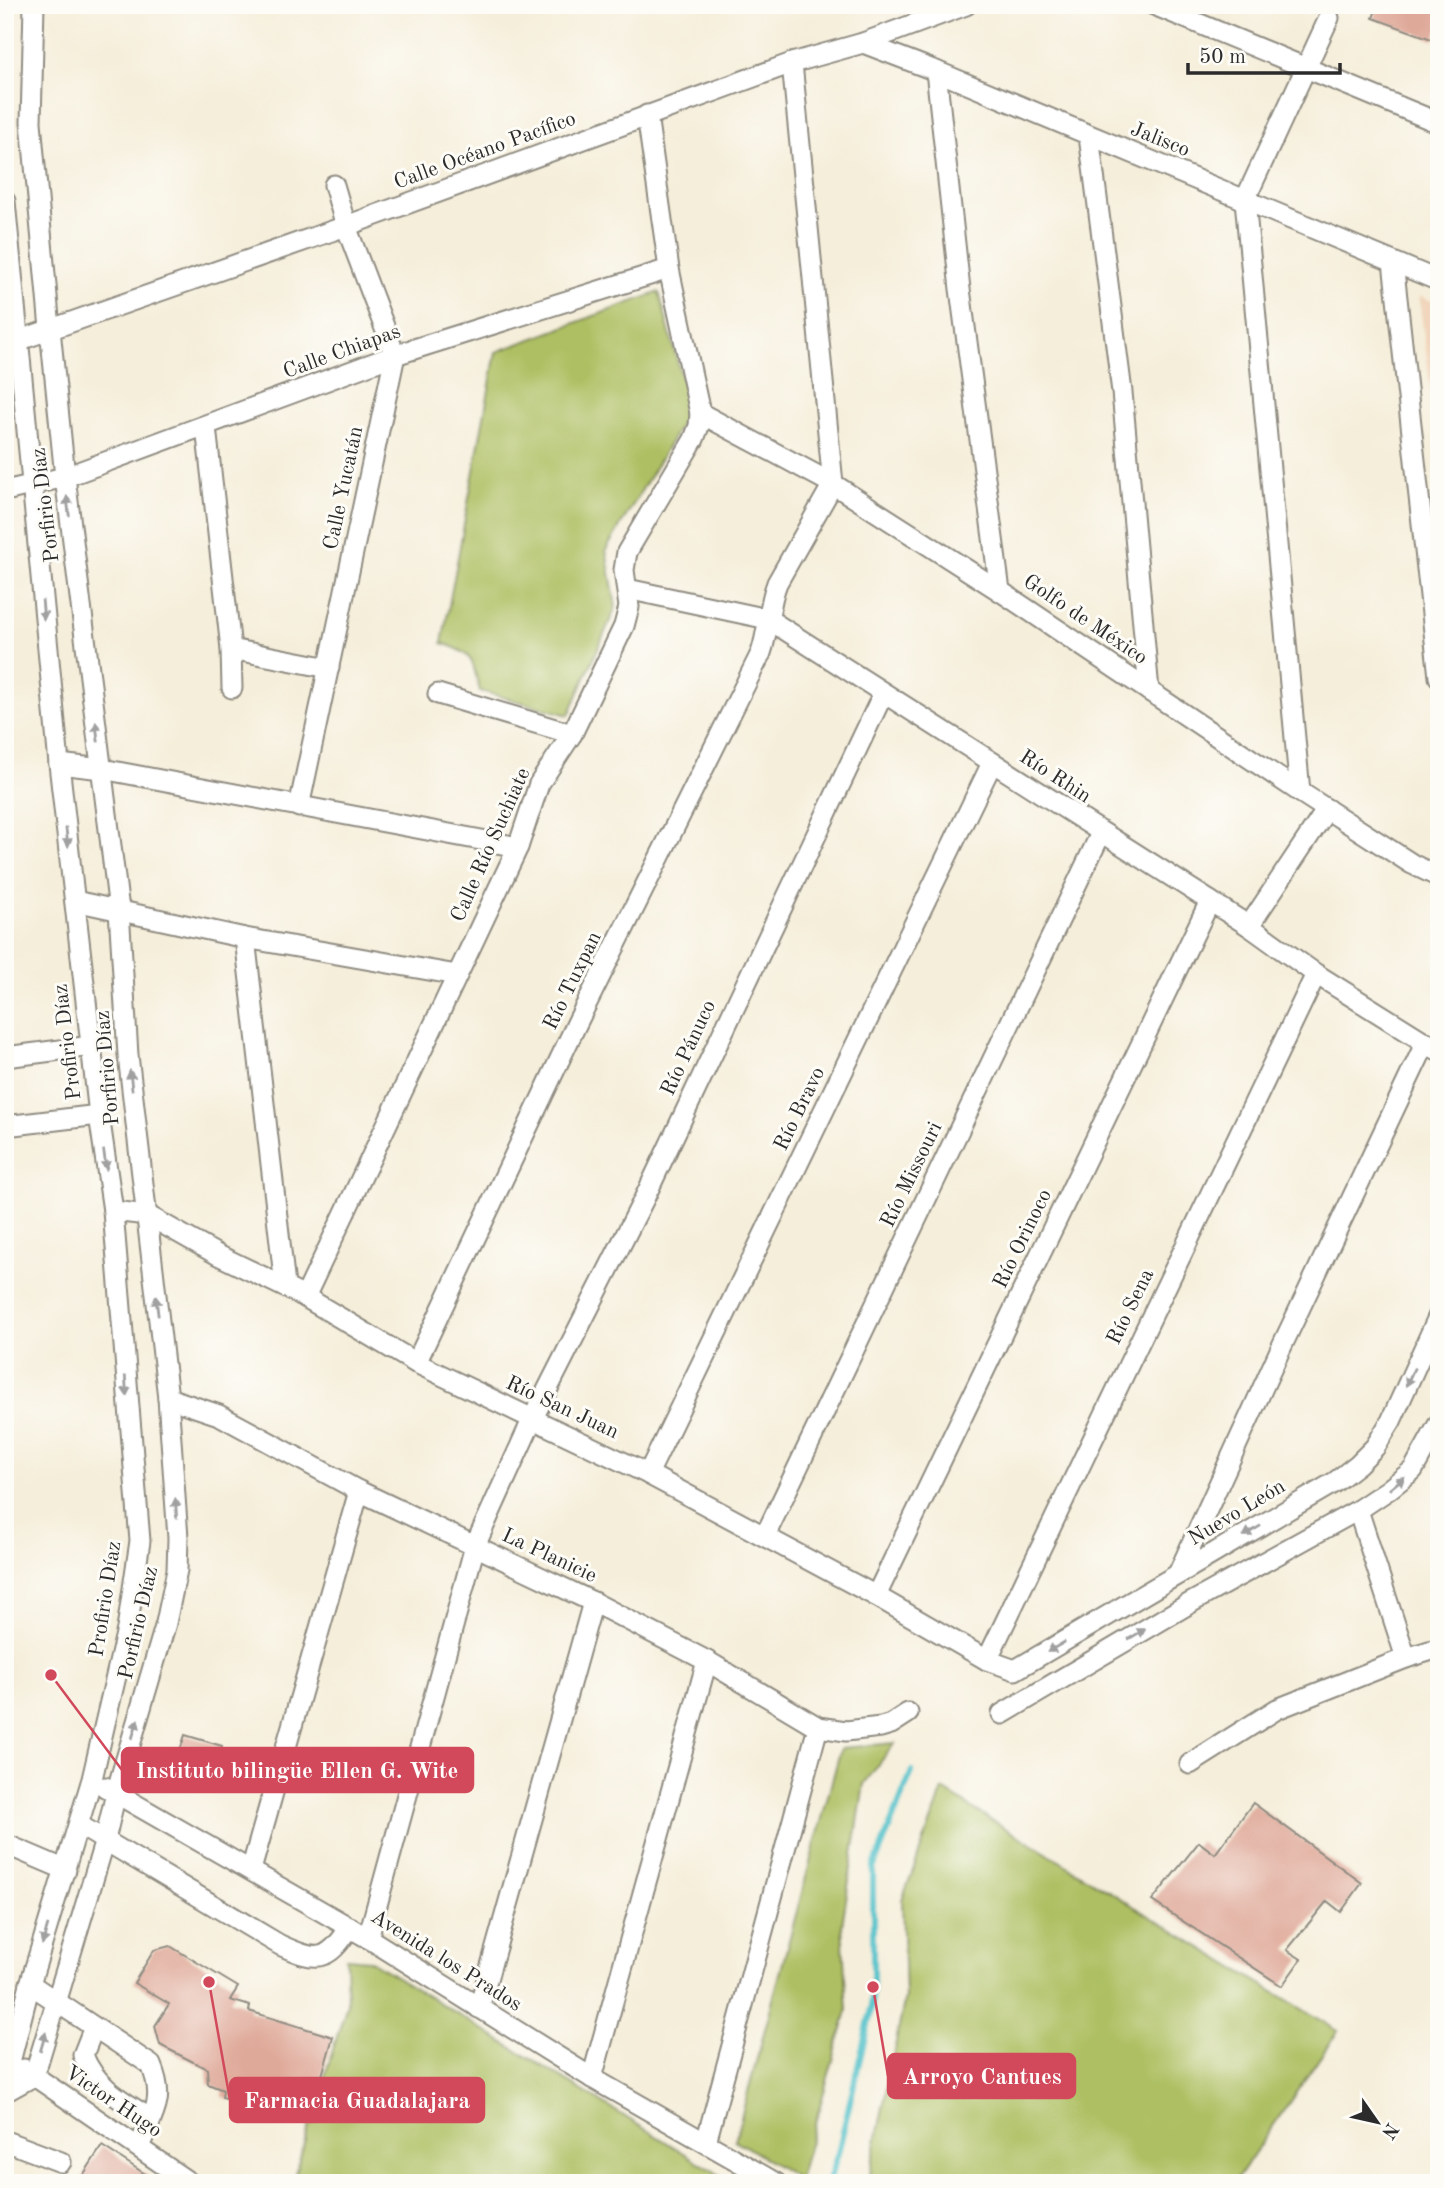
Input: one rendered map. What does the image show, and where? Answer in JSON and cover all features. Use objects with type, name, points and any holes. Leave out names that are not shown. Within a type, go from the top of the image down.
[{"type":"street","name":"Porfirio Díaz","points":[[34,5],[31,122],[50,329],[65,477],[119,910],[128,1055],[168,1398],[178,1538],[177,1570],[166,1623],[116,1793],[105,1840],[34,2076]]},
{"type":"street","name":"Calle Océano Pacífico","points":[[20,340],[346,226],[792,63],[863,43],[966,5]]},
{"type":"street","points":[[1154,5],[1439,123]]},
{"type":"street","points":[[1300,792],[1245,200],[1329,18]]},
{"type":"street","name":"Jalisco","points":[[863,43],[1439,281]]},
{"type":"street","points":[[792,63],[833,484]]},
{"type":"street","points":[[936,71],[960,289],[1000,591]]},
{"type":"street","points":[[647,116],[669,269],[700,412]]},
{"type":"street","points":[[1089,136],[1122,392],[1149,691]]},
{"type":"street","points":[[334,185],[346,226],[395,355]]},
{"type":"street","name":"Profirio Díaz","points":[[5,201],[59,764],[99,1115],[113,1211],[140,1541],[127,1629],[92,1779],[65,1870]]},
{"type":"street","points":[[1393,262],[1439,677]]},
{"type":"street","name":"Calle Chiapas","points":[[5,491],[65,477],[395,355],[669,269]]},
{"type":"street","name":"Calle Yucatán","points":[[299,807],[395,355]]},
{"type":"street","name":"Golfo de México","points":[[700,412],[833,484],[1000,591],[1300,792],[1412,864],[1439,877]]},
{"type":"street","name":"Calle Río Suchiate","points":[[305,1297],[518,847],[539,784],[572,734],[624,626],[629,607],[624,570],[627,552],[694,439],[700,412]]},
{"type":"street","points":[[206,427],[231,649],[232,688]]},
{"type":"street","name":"Río Tuxpan","points":[[416,1363],[578,1023],[761,653],[767,636],[771,598],[777,583],[833,484]]},
{"type":"street","name":"Río Rhin","points":[[627,589],[768,619],[1249,926],[1316,974],[1432,1046]]},
{"type":"street","points":[[231,649],[329,668]]},
{"type":"street","points":[[438,694],[572,734]]},
{"type":"street","name":"Río Pánuco","points":[[368,1938],[475,1546],[533,1419],[644,1199],[883,694]]},
{"type":"street","name":"Río Bravo","points":[[648,1474],[992,763]]},
{"type":"street","points":[[59,764],[102,769],[518,847]]},
{"type":"street","points":[[1249,926],[1327,809]]},
{"type":"street","name":"Río Missouri","points":[[765,1536],[1101,833]]},
{"type":"street","points":[[75,901],[245,938],[457,975]]},
{"type":"street","name":"Río Orinoco","points":[[876,1595],[1210,901]]},
{"type":"street","points":[[245,938],[285,1286]]},
{"type":"street","name":"Río Sena","points":[[988,1660],[1316,974]]},
{"type":"street","points":[[5,1057],[92,1046]]},
{"type":"street","points":[[1178,1574],[1280,1350],[1432,1046]]},
{"type":"street","points":[[5,1126],[99,1115]]},
{"type":"street","name":"Río San Juan","points":[[113,1211],[146,1215],[218,1255],[285,1286],[416,1363],[648,1474],[876,1595],[988,1660]]},
{"type":"street","name":"Nuevo León","points":[[1015,1670],[1335,1482],[1359,1464],[1375,1447],[1391,1421],[1439,1315]]},
{"type":"street","name":"La Planicie","points":[[168,1398],[219,1415],[359,1491],[593,1602],[707,1661],[818,1727],[846,1731],[881,1727],[908,1713]]},
{"type":"street","points":[[1002,1714],[1192,1602],[1358,1510],[1413,1470],[1439,1423]]},
{"type":"street","points":[[251,1871],[359,1491]]},
{"type":"street","points":[[1358,1510],[1406,1658]]},
{"type":"street","points":[[479,2007],[593,1602]]},
{"type":"street","points":[[1190,1764],[1278,1709],[1406,1658],[1439,1648]]},
{"type":"street","points":[[988,1660],[1015,1670],[1037,1695]]},
{"type":"street","points":[[592,2078],[707,1661]]},
{"type":"street","points":[[706,2142],[818,1727]]},
{"type":"street","name":"Avenida los Prados","points":[[92,1779],[350,1927],[592,2078],[776,2183]]},
{"type":"street","points":[[79,1825],[281,1945],[303,1955],[321,1957],[337,1946],[350,1927]]},
{"type":"street","points":[[5,1844],[65,1870],[30,1984],[5,2082]]},
{"type":"street","points":[[30,1984],[151,2065],[158,2082],[159,2098],[139,2147]]},
{"type":"street","points":[[94,2027],[83,2055],[88,2069],[110,2094],[151,2119]]},
{"type":"street","name":"Victor Hugo","points":[[10,2060],[190,2183]]},
{"type":"street","points":[[5,2092],[34,2076]]},
{"type":"street","points":[[95,2116],[110,2094]]},
{"type":"street","points":[[5,2141],[61,2162]]},
{"type":"shaded area","points":[[1419,296],[1439,304],[1439,456]]},
{"type":"green space","points":[[659,292],[690,409],[606,550],[616,607],[569,715],[480,691],[473,665],[467,655],[442,643],[496,352]]},
{"type":"green space","points":[[895,1743],[864,1784],[842,1925],[847,2011],[799,2179],[735,2140],[841,1748]]},
{"type":"green space","points":[[943,1790],[1338,2031],[1234,2183],[868,2183],[905,1997],[902,1900]]},
{"type":"green space","points":[[346,1958],[369,1960],[733,2183],[292,2183],[347,2004]]},
{"type":"building","points":[[1378,5],[1439,5],[1439,26],[1434,40],[1373,18]]},
{"type":"building","points":[[185,1735],[222,1746],[208,1790],[179,1781],[175,1766]]},
{"type":"building","points":[[1253,1803],[1362,1883],[1341,1912],[1327,1901],[1287,1950],[1301,1959],[1282,1986],[1152,1901],[1199,1842],[1215,1854]]},
{"type":"building","points":[[170,1946],[238,1987],[230,2000],[250,2006],[249,2011],[333,2037],[309,2121],[222,2097],[223,2090],[208,2084],[207,2069],[160,2045],[155,2026],[169,2004],[134,1983],[154,1950]]},
{"type":"building","points":[[102,2146],[159,2183],[78,2183]]},
{"type":"waterway","points":[[828,2183],[838,2153],[870,2015],[873,1987],[873,1869],[912,1771]]},
{"type":"place","name":"Instituto bilingüe Ellen G. Wite","points":[[51,1675]]},
{"type":"place","name":"Farmacia Guadalajara","points":[[209,1982]]},
{"type":"place","name":"Arroyo Cantues","points":[[873,1987]]}]
